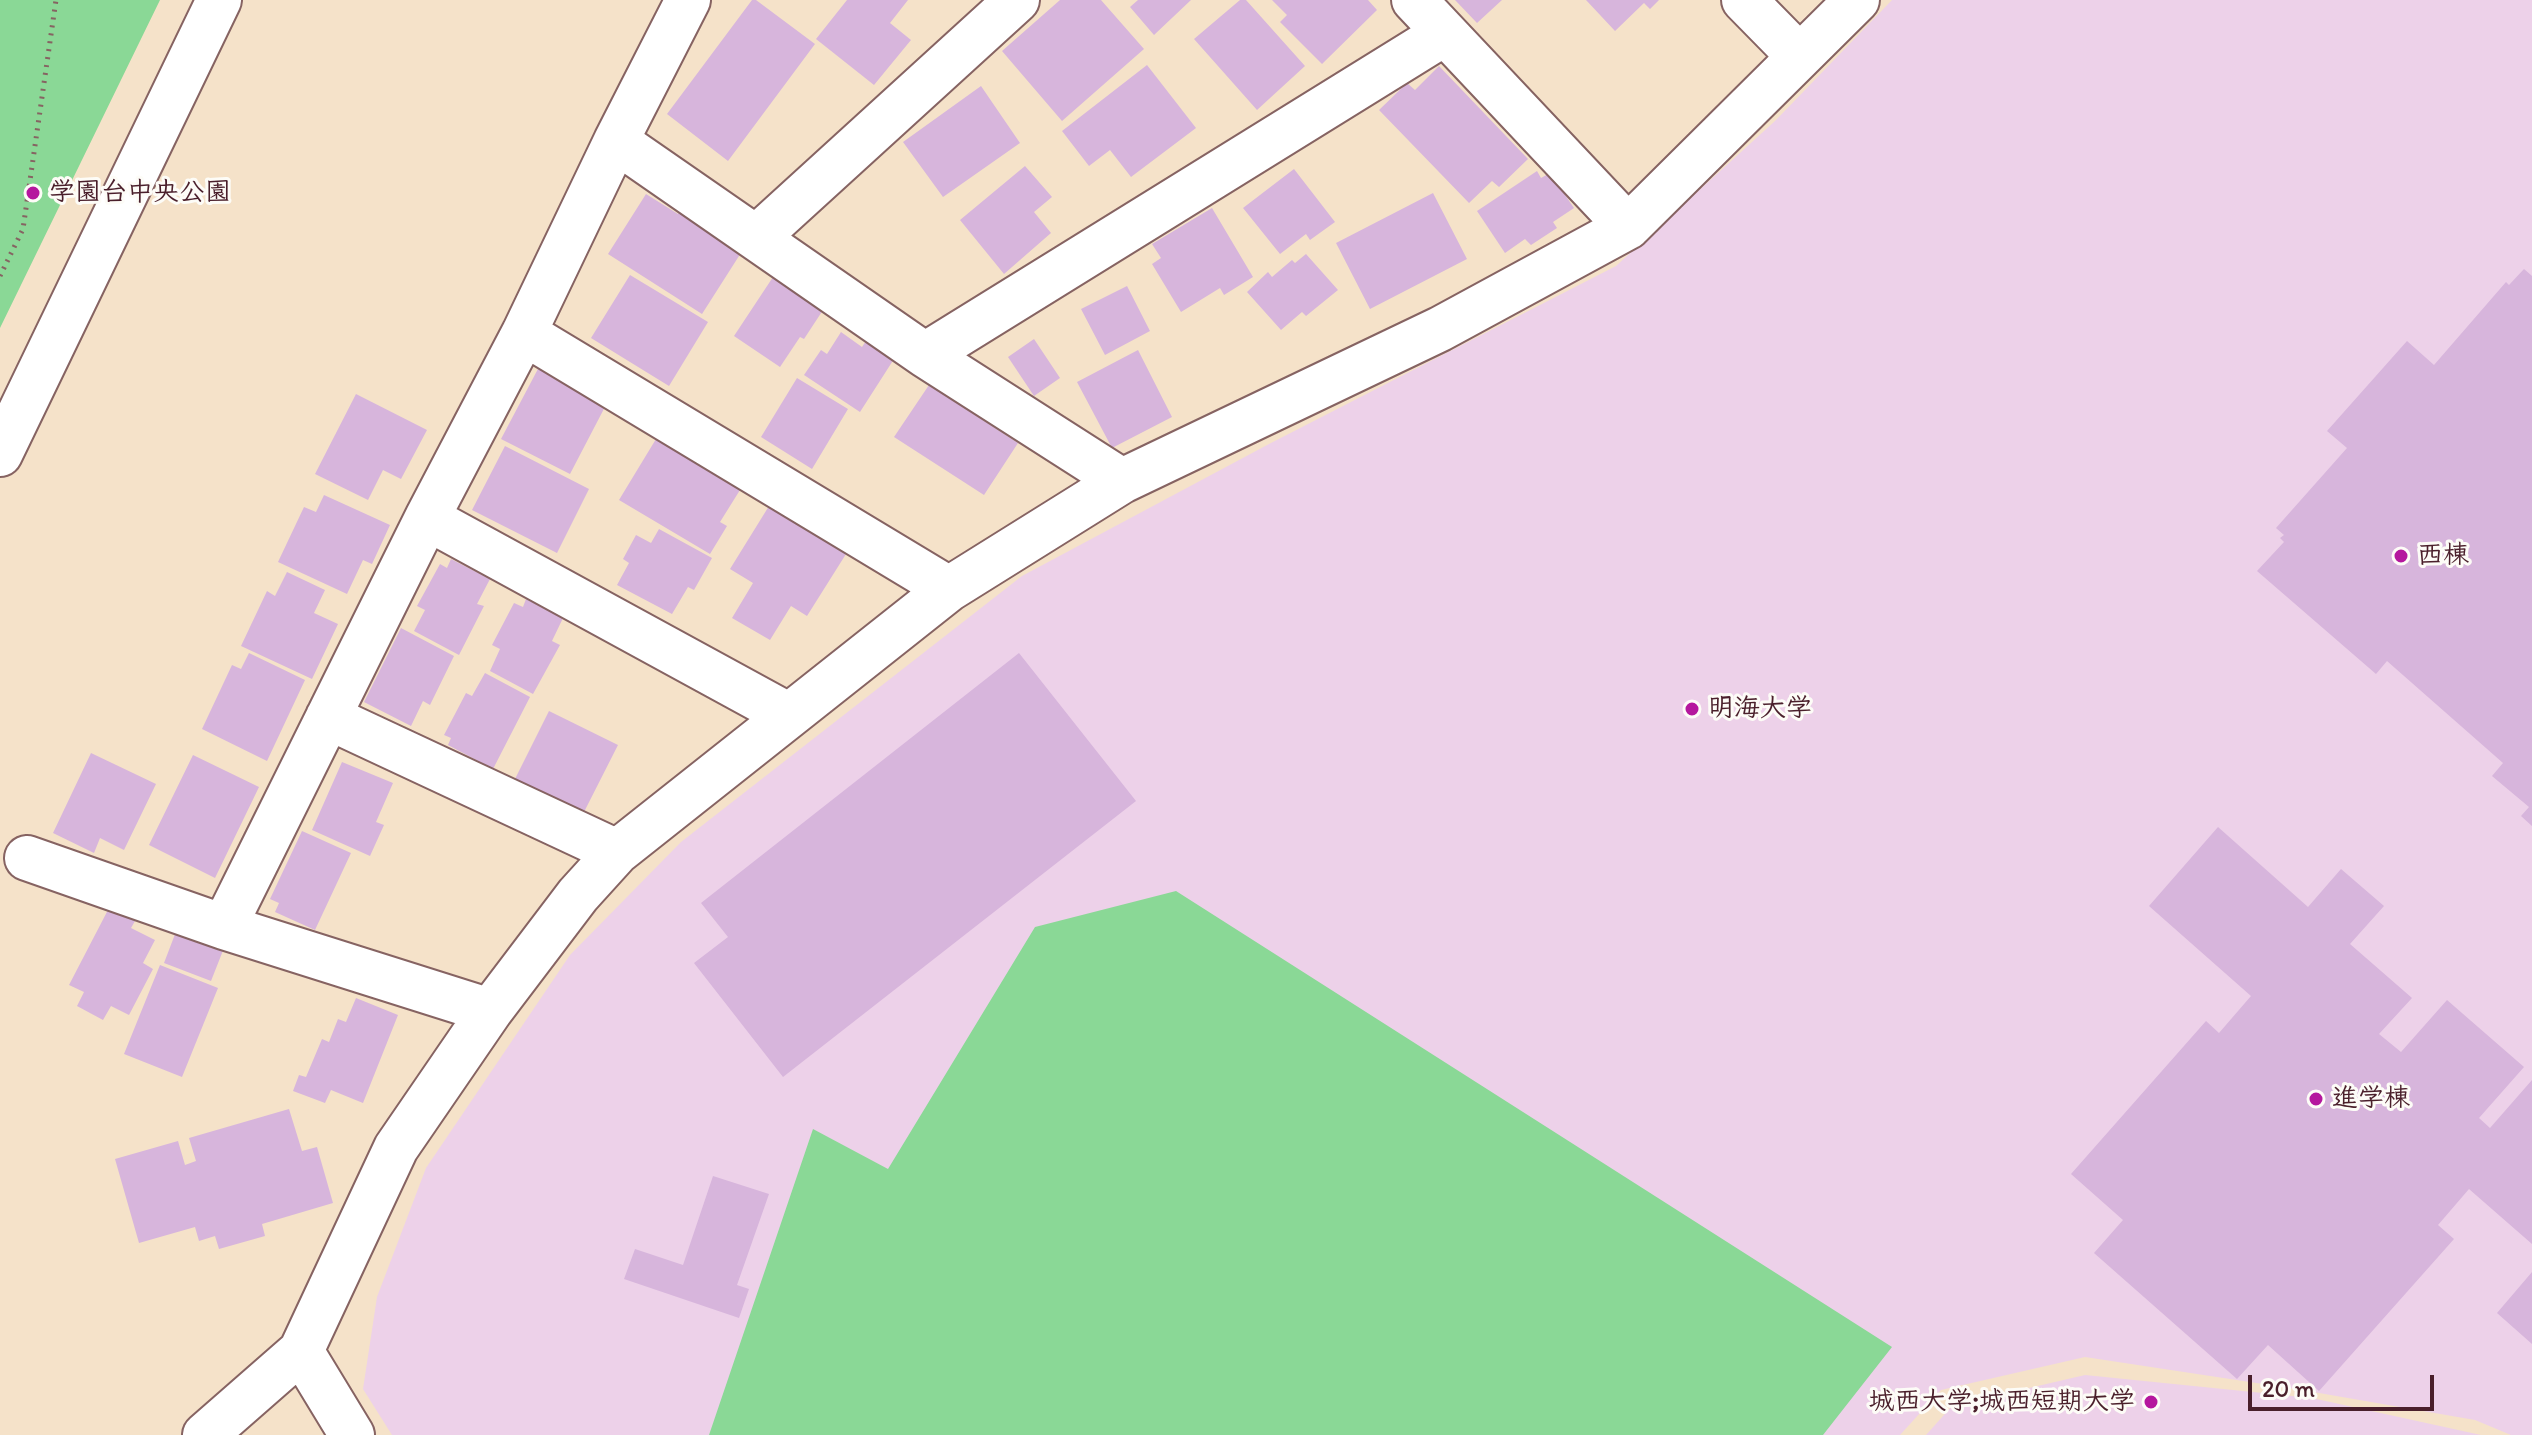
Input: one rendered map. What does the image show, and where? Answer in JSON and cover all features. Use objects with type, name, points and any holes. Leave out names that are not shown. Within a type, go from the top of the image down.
[{"type":"street","points":[[0,454],[219,0]]},
{"type":"street","points":[[224,927],[688,0]]},
{"type":"street","points":[[757,237],[1017,0]]},
{"type":"street","points":[[1414,0],[1628,227]]},
{"type":"street","points":[[1744,0],[1798,55]]},
{"type":"street","points":[[205,1435],[301,1351],[396,1148],[490,1011],[578,895],[617,852],[949,589],[1122,481],[1440,329],[1628,227],[1798,55],[1857,0]]},
{"type":"street","points":[[925,355],[1445,33]]},
{"type":"street","points":[[616,141],[925,355],[1122,481]]},
{"type":"street","points":[[524,333],[949,589]]},
{"type":"street","points":[[427,518],[788,715]]},
{"type":"street","points":[[328,717],[617,852]]},
{"type":"street","points":[[27,858],[224,927],[490,1011]]},
{"type":"street","points":[[301,1351],[352,1435]]},
{"type":"path","points":[[0,276],[23,229],[56,0]]},
{"type":"shaded area","name":"明海大学","points":[[1892,0],[2532,0],[2532,1435],[2511,1435],[2475,1420],[2085,1357],[1941,1390],[1900,1435],[392,1435],[363,1389],[377,1297],[426,1168],[570,955],[681,842],[1022,576],[1269,444],[1616,266],[1775,121]]},
{"type":"shaded area","name":"城西大学;城西短期大学","points":[[2085,1375],[2312,1398],[2481,1435],[1926,1435],[1952,1406]]},
{"type":"green space","name":"学園台中央公園","points":[[0,0],[160,0],[0,328]]},
{"type":"green space","points":[[1176,891],[1892,1347],[1823,1435],[709,1435],[813,1129],[888,1169],[1035,927]]},
{"type":"building","points":[[752,0],[815,44],[728,161],[667,114]]},
{"type":"building","points":[[847,0],[908,0],[890,23],[911,40],[874,85],[816,39]]},
{"type":"building","points":[[1060,0],[1101,0],[1144,49],[1062,121],[1002,51]]},
{"type":"building","points":[[1138,0],[1191,0],[1154,35],[1130,7]]},
{"type":"building","points":[[1240,0],[1246,0],[1305,66],[1257,110],[1194,39]]},
{"type":"building","points":[[1272,0],[1368,0],[1377,10],[1322,64],[1280,22],[1287,15]]},
{"type":"building","points":[[1455,0],[1502,0],[1477,23]]},
{"type":"building","points":[[1586,0],[1659,0],[1650,9],[1644,3],[1615,31]]},
{"type":"building","points":[[1147,65],[1196,128],[1131,177],[1110,150],[1089,166],[1062,131]]},
{"type":"building","points":[[1439,66],[1528,159],[1499,187],[1492,181],[1469,203],[1379,110],[1407,83],[1415,90]]},
{"type":"building","points":[[981,86],[1020,143],[943,197],[903,142]]},
{"type":"building","points":[[1025,166],[1052,197],[1034,212],[1051,233],[1004,274],[960,220]]},
{"type":"building","points":[[1294,169],[1335,222],[1310,240],[1306,234],[1280,254],[1243,208]]},
{"type":"building","points":[[1537,171],[1541,178],[1550,173],[1574,208],[1553,222],[1557,228],[1531,245],[1525,239],[1505,253],[1477,211]]},
{"type":"building","points":[[1433,193],[1467,259],[1370,309],[1336,243]]},
{"type":"building","points":[[646,194],[678,214],[684,205],[746,245],[702,314],[608,254]]},
{"type":"building","points":[[1212,208],[1253,277],[1224,295],[1220,288],[1181,312],[1152,264],[1161,258],[1152,244]]},
{"type":"building","points":[[1306,254],[1338,290],[1306,316],[1302,312],[1281,330],[1247,292],[1268,272],[1272,277],[1292,260],[1295,263]]},
{"type":"building","name":"西棟","points":[[2524,269],[2532,276],[2532,826],[2521,816],[2529,807],[2492,776],[2503,763],[2387,661],[2376,674],[2257,571],[2284,542],[2280,538],[2284,535],[2276,528],[2347,448],[2327,431],[2407,341],[2434,365],[2506,282],[2509,285]]},
{"type":"building","points":[[775,274],[825,307],[780,367],[734,336]]},
{"type":"building","points":[[630,275],[708,322],[669,386],[591,338]]},
{"type":"building","points":[[1127,286],[1150,331],[1105,355],[1081,309]]},
{"type":"building","points":[[841,332],[862,347],[866,341],[894,359],[860,412],[804,375],[821,350],[827,354]]},
{"type":"building","points":[[1034,339],[1060,378],[1034,396],[1008,357]]},
{"type":"building","points":[[1138,350],[1172,417],[1112,448],[1077,382]]},
{"type":"building","points":[[539,367],[607,403],[570,474],[501,439]]},
{"type":"building","points":[[797,378],[848,409],[812,469],[761,437]]},
{"type":"building","points":[[929,385],[1018,443],[984,495],[894,437]]},
{"type":"building","points":[[356,394],[427,430],[401,479],[383,470],[368,500],[315,474]]},
{"type":"building","points":[[656,439],[740,490],[720,522],[727,526],[710,554],[619,500]]},
{"type":"building","points":[[505,446],[589,489],[557,553],[472,510]]},
{"type":"building","points":[[324,495],[390,525],[372,564],[363,560],[347,594],[278,562],[304,507],[316,512]]},
{"type":"building","points":[[769,506],[846,554],[807,616],[791,606],[770,640],[732,618],[753,583],[730,569]]},
{"type":"building","points":[[659,529],[712,558],[694,590],[688,587],[672,614],[617,585],[629,563],[623,559],[636,535],[651,543]]},
{"type":"building","points":[[451,559],[490,579],[477,604],[484,606],[459,655],[414,631],[425,610],[417,606],[440,564],[447,568]]},
{"type":"building","points":[[287,572],[325,590],[314,613],[338,624],[312,679],[241,646],[267,591],[275,596]]},
{"type":"building","points":[[526,599],[563,618],[552,641],[560,645],[533,694],[490,671],[500,649],[492,645],[514,603],[523,607]]},
{"type":"building","points":[[401,628],[454,656],[430,705],[423,701],[411,726],[364,702]]},
{"type":"building","points":[[249,653],[305,680],[267,761],[202,729],[232,665],[241,669]]},
{"type":"building","points":[[1019,653],[1136,801],[783,1077],[694,963],[728,937],[701,903]]},
{"type":"building","points":[[485,673],[530,697],[493,769],[448,745],[451,738],[444,735],[466,693],[472,696]]},
{"type":"building","points":[[549,711],[618,745],[584,812],[515,779]]},
{"type":"building","points":[[91,753],[156,784],[124,850],[100,838],[94,853],[53,833]]},
{"type":"building","points":[[193,755],[259,787],[215,878],[149,845]]},
{"type":"building","points":[[342,762],[393,783],[376,822],[384,825],[370,856],[312,830]]},
{"type":"building","name":"進学棟","points":[[2218,827],[2308,907],[2341,869],[2384,906],[2350,944],[2412,998],[2379,1034],[2401,1052],[2447,1000],[2524,1067],[2479,1118],[2490,1128],[2532,1080],[2532,1244],[2469,1189],[2438,1225],[2454,1239],[2319,1391],[2268,1345],[2237,1379],[2094,1253],[2123,1220],[2071,1174],[2206,1021],[2219,1033],[2251,996],[2149,906]]},
{"type":"building","points":[[302,831],[351,853],[315,930],[275,912],[279,903],[270,899]]},
{"type":"building","points":[[109,908],[135,921],[131,928],[155,940],[143,963],[153,969],[129,1015],[111,1006],[103,1020],[77,1006],[84,992],[69,985]]},
{"type":"building","points":[[177,929],[224,948],[211,981],[164,963]]},
{"type":"building","points":[[160,965],[218,988],[182,1077],[124,1054]]},
{"type":"building","points":[[356,998],[398,1015],[363,1103],[331,1090],[325,1103],[293,1091],[299,1075],[306,1077],[322,1039],[329,1042],[338,1019],[346,1022]]},
{"type":"building","points":[[289,1109],[302,1151],[317,1147],[333,1203],[262,1224],[265,1236],[219,1249],[215,1236],[199,1241],[195,1227],[139,1243],[115,1159],[178,1141],[185,1165],[196,1161],[189,1138]]},
{"type":"building","points":[[713,1176],[769,1194],[737,1285],[749,1289],[739,1318],[624,1279],[635,1249],[683,1265]]},
{"type":"building","points":[[2532,1272],[2532,1344],[2497,1313]]},
{"type":"place","name":"学園台中央公園","points":[[33,193]]},
{"type":"place","name":"西棟","points":[[2401,556]]},
{"type":"place","name":"明海大学","points":[[1692,709]]},
{"type":"place","name":"進学棟","points":[[2316,1099]]},
{"type":"place","name":"城西大学;城西短期大学","points":[[2151,1402]]}]
